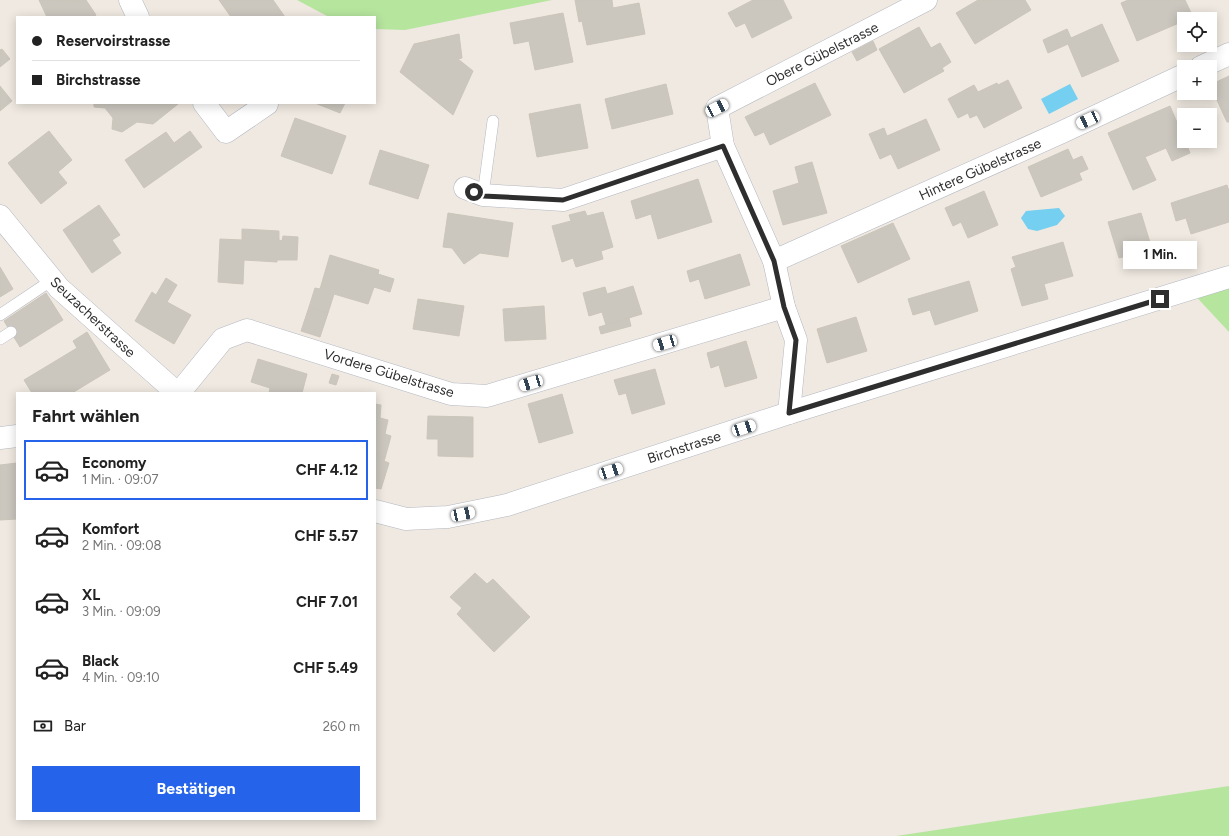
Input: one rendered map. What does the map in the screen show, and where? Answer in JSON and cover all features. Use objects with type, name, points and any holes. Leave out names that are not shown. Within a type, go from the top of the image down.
[{"type":"street","points":[[130,0],[138,16]]},
{"type":"street","name":"Obere Gübelstrasse","points":[[723,146],[717,108],[926,0]]},
{"type":"street","points":[[1216,60],[1229,54]]},
{"type":"street","name":"Hintere Gübelstrasse","points":[[774,261],[1060,133],[1177,78]]},
{"type":"street","points":[[205,104],[226,132],[267,104]]},
{"type":"street","points":[[474,192],[563,200],[723,146],[774,261],[784,307],[796,340],[789,413]]},
{"type":"street","name":"Seuzacherstrasse","points":[[0,216],[52,280],[177,392]]},
{"type":"street","name":"Birchstrasse","points":[[376,511],[406,519],[448,518],[507,505],[789,413],[1229,277]]},
{"type":"street","name":"Vordere Gübelstrasse","points":[[179,392],[223,339],[247,330],[451,394],[487,396],[784,307]]},
{"type":"street","points":[[0,438],[16,436]]},
{"type":"lane","points":[[474,192],[493,121]]},
{"type":"lane","points":[[0,315],[52,280]]},
{"type":"lane","points":[[0,339],[11,332]]},
{"type":"green space","points":[[297,0],[552,0],[405,30],[376,29],[376,16],[327,16]]},
{"type":"green space","points":[[1229,277],[1229,332],[1190,290]]},
{"type":"green space","points":[[1229,786],[1229,836],[896,836]]},
{"type":"water","points":[[1070,84],[1078,99],[1049,114],[1041,99]]},
{"type":"water","points":[[1059,208],[1065,216],[1057,225],[1037,231],[1028,229],[1021,218],[1026,211]]},
{"type":"building","points":[[39,0],[76,0],[46,15]]},
{"type":"building","points":[[76,0],[86,0],[96,15],[46,16]]},
{"type":"building","points":[[219,0],[273,0],[284,16],[230,16]]},
{"type":"building","points":[[575,0],[612,0],[613,8],[639,3],[645,34],[587,45],[582,21],[579,22]]},
{"type":"building","points":[[753,0],[783,0],[792,18],[752,38],[745,23],[736,27],[728,13]]},
{"type":"building","points":[[978,0],[1025,0],[1031,10],[975,44],[956,13]]},
{"type":"building","points":[[1128,0],[1185,0],[1191,12],[1177,12],[1177,24],[1137,41],[1121,3]]},
{"type":"building","points":[[563,13],[573,62],[535,70],[529,41],[514,44],[510,23]]},
{"type":"building","points":[[1102,24],[1119,61],[1082,77],[1068,44],[1048,53],[1043,40],[1067,29],[1071,38]]},
{"type":"building","points":[[919,27],[931,48],[940,43],[951,62],[942,68],[944,71],[904,93],[879,49]]},
{"type":"building","points":[[459,34],[462,58],[458,59],[473,71],[453,115],[400,72],[414,44]]},
{"type":"building","points":[[873,41],[877,50],[857,61],[852,52]]},
{"type":"building","points":[[2,49],[10,59],[0,67],[0,50]]},
{"type":"building","points":[[1229,76],[1229,122],[1227,122],[1217,100],[1217,82]]},
{"type":"building","points":[[1008,80],[1022,108],[984,128],[977,115],[970,118],[968,113],[958,118],[948,99],[974,85],[978,92],[997,83],[998,85]]},
{"type":"building","points":[[815,83],[831,115],[770,145],[764,132],[755,136],[745,117]]},
{"type":"building","points":[[666,84],[673,114],[612,129],[605,99]]},
{"type":"building","points":[[0,86],[12,101],[0,111]]},
{"type":"building","points":[[94,104],[178,104],[153,124],[137,122],[122,132],[112,129],[113,118],[105,108],[94,107]]},
{"type":"building","points":[[318,104],[344,104],[340,113]]},
{"type":"building","points":[[580,104],[588,148],[537,157],[529,114]]},
{"type":"building","points":[[1170,106],[1177,122],[1177,148],[1188,148],[1190,153],[1172,161],[1166,148],[1145,157],[1156,180],[1133,190],[1108,133]]},
{"type":"building","points":[[295,118],[346,136],[332,174],[281,156]]},
{"type":"building","points":[[926,119],[940,150],[898,169],[891,154],[880,159],[869,134],[884,128],[887,136]]},
{"type":"building","points":[[49,131],[72,160],[58,172],[67,183],[41,204],[8,163]]},
{"type":"building","points":[[190,131],[202,147],[144,188],[125,160],[166,132],[174,143]]},
{"type":"building","points":[[1068,149],[1073,160],[1082,156],[1088,169],[1079,173],[1082,180],[1041,197],[1028,167]]},
{"type":"building","points":[[380,150],[429,165],[418,199],[369,184]]},
{"type":"building","points":[[812,162],[827,213],[783,225],[773,191],[799,183],[795,167]]},
{"type":"building","points":[[698,179],[712,222],[658,239],[651,214],[636,219],[631,201]]},
{"type":"building","points":[[1227,185],[1229,191],[1229,222],[1191,234],[1186,218],[1176,221],[1171,203]]},
{"type":"building","points":[[984,191],[998,225],[968,238],[961,222],[953,226],[945,208]]},
{"type":"building","points":[[99,205],[120,235],[112,240],[121,253],[92,273],[63,230]]},
{"type":"building","points":[[585,211],[587,216],[603,212],[613,247],[601,251],[603,259],[576,267],[573,258],[562,262],[552,226],[571,221],[569,215]]},
{"type":"building","points":[[448,213],[513,223],[508,257],[480,253],[464,264],[452,248],[443,247]]},
{"type":"building","points":[[1141,213],[1152,249],[1119,258],[1108,222]]},
{"type":"building","points":[[893,223],[910,259],[858,283],[841,246]]},
{"type":"building","points":[[242,229],[279,231],[279,240],[282,241],[283,236],[298,237],[297,260],[277,260],[277,262],[244,260],[243,284],[218,282],[220,239],[242,240]]},
{"type":"building","points":[[1063,242],[1073,276],[1044,284],[1048,299],[1022,306],[1011,269],[1016,267],[1012,257]]},
{"type":"building","points":[[740,254],[750,285],[705,299],[699,279],[690,282],[687,271]]},
{"type":"building","points":[[330,255],[379,270],[378,274],[394,279],[390,292],[374,287],[368,304],[334,294],[328,313],[309,307],[315,288],[320,289]]},
{"type":"building","points":[[0,267],[13,289],[0,297]]},
{"type":"building","points":[[166,278],[177,285],[167,302],[191,315],[174,344],[135,321],[152,292],[156,295]]},
{"type":"building","points":[[969,281],[978,311],[935,325],[930,310],[913,315],[908,299]]},
{"type":"building","points":[[633,286],[642,314],[606,325],[602,312],[589,316],[583,293],[605,287],[607,294]]},
{"type":"building","points":[[46,293],[63,320],[20,347],[4,321]]},
{"type":"building","points":[[418,299],[464,306],[459,336],[413,329]]},
{"type":"building","points":[[544,306],[546,339],[505,341],[503,309]]},
{"type":"building","points":[[309,307],[328,313],[320,337],[301,331]]},
{"type":"building","points":[[856,317],[867,351],[827,363],[817,329]]},
{"type":"building","points":[[629,318],[631,326],[601,334],[599,327]]},
{"type":"building","points":[[87,332],[110,370],[74,392],[31,392],[24,380],[77,348],[73,341]]},
{"type":"building","points":[[746,341],[757,378],[725,387],[719,365],[711,368],[707,353]]},
{"type":"building","points":[[258,359],[307,374],[302,392],[269,392],[270,388],[251,382]]},
{"type":"building","points":[[655,369],[665,404],[632,414],[626,393],[619,395],[614,380]]},
{"type":"building","points":[[332,374],[339,376],[336,385],[329,383]]},
{"type":"building","points":[[562,394],[573,433],[539,443],[528,404]]},
{"type":"building","points":[[376,404],[381,405],[380,418],[388,420],[385,434],[391,436],[385,458],[376,455]]},
{"type":"building","points":[[428,416],[473,417],[473,457],[438,456],[438,439],[427,439]]},
{"type":"building","points":[[376,455],[385,458],[384,461],[389,463],[381,489],[376,488]]},
{"type":"building","points":[[16,463],[16,519],[0,520],[0,465]]},
{"type":"building","points":[[475,573],[487,584],[493,579],[530,617],[494,652],[457,614],[462,608],[450,597]]},
{"type":"route","points":[[474,192],[483,196],[563,200],[723,146],[774,261],[784,307],[796,340],[789,413],[1160,299]]}]
